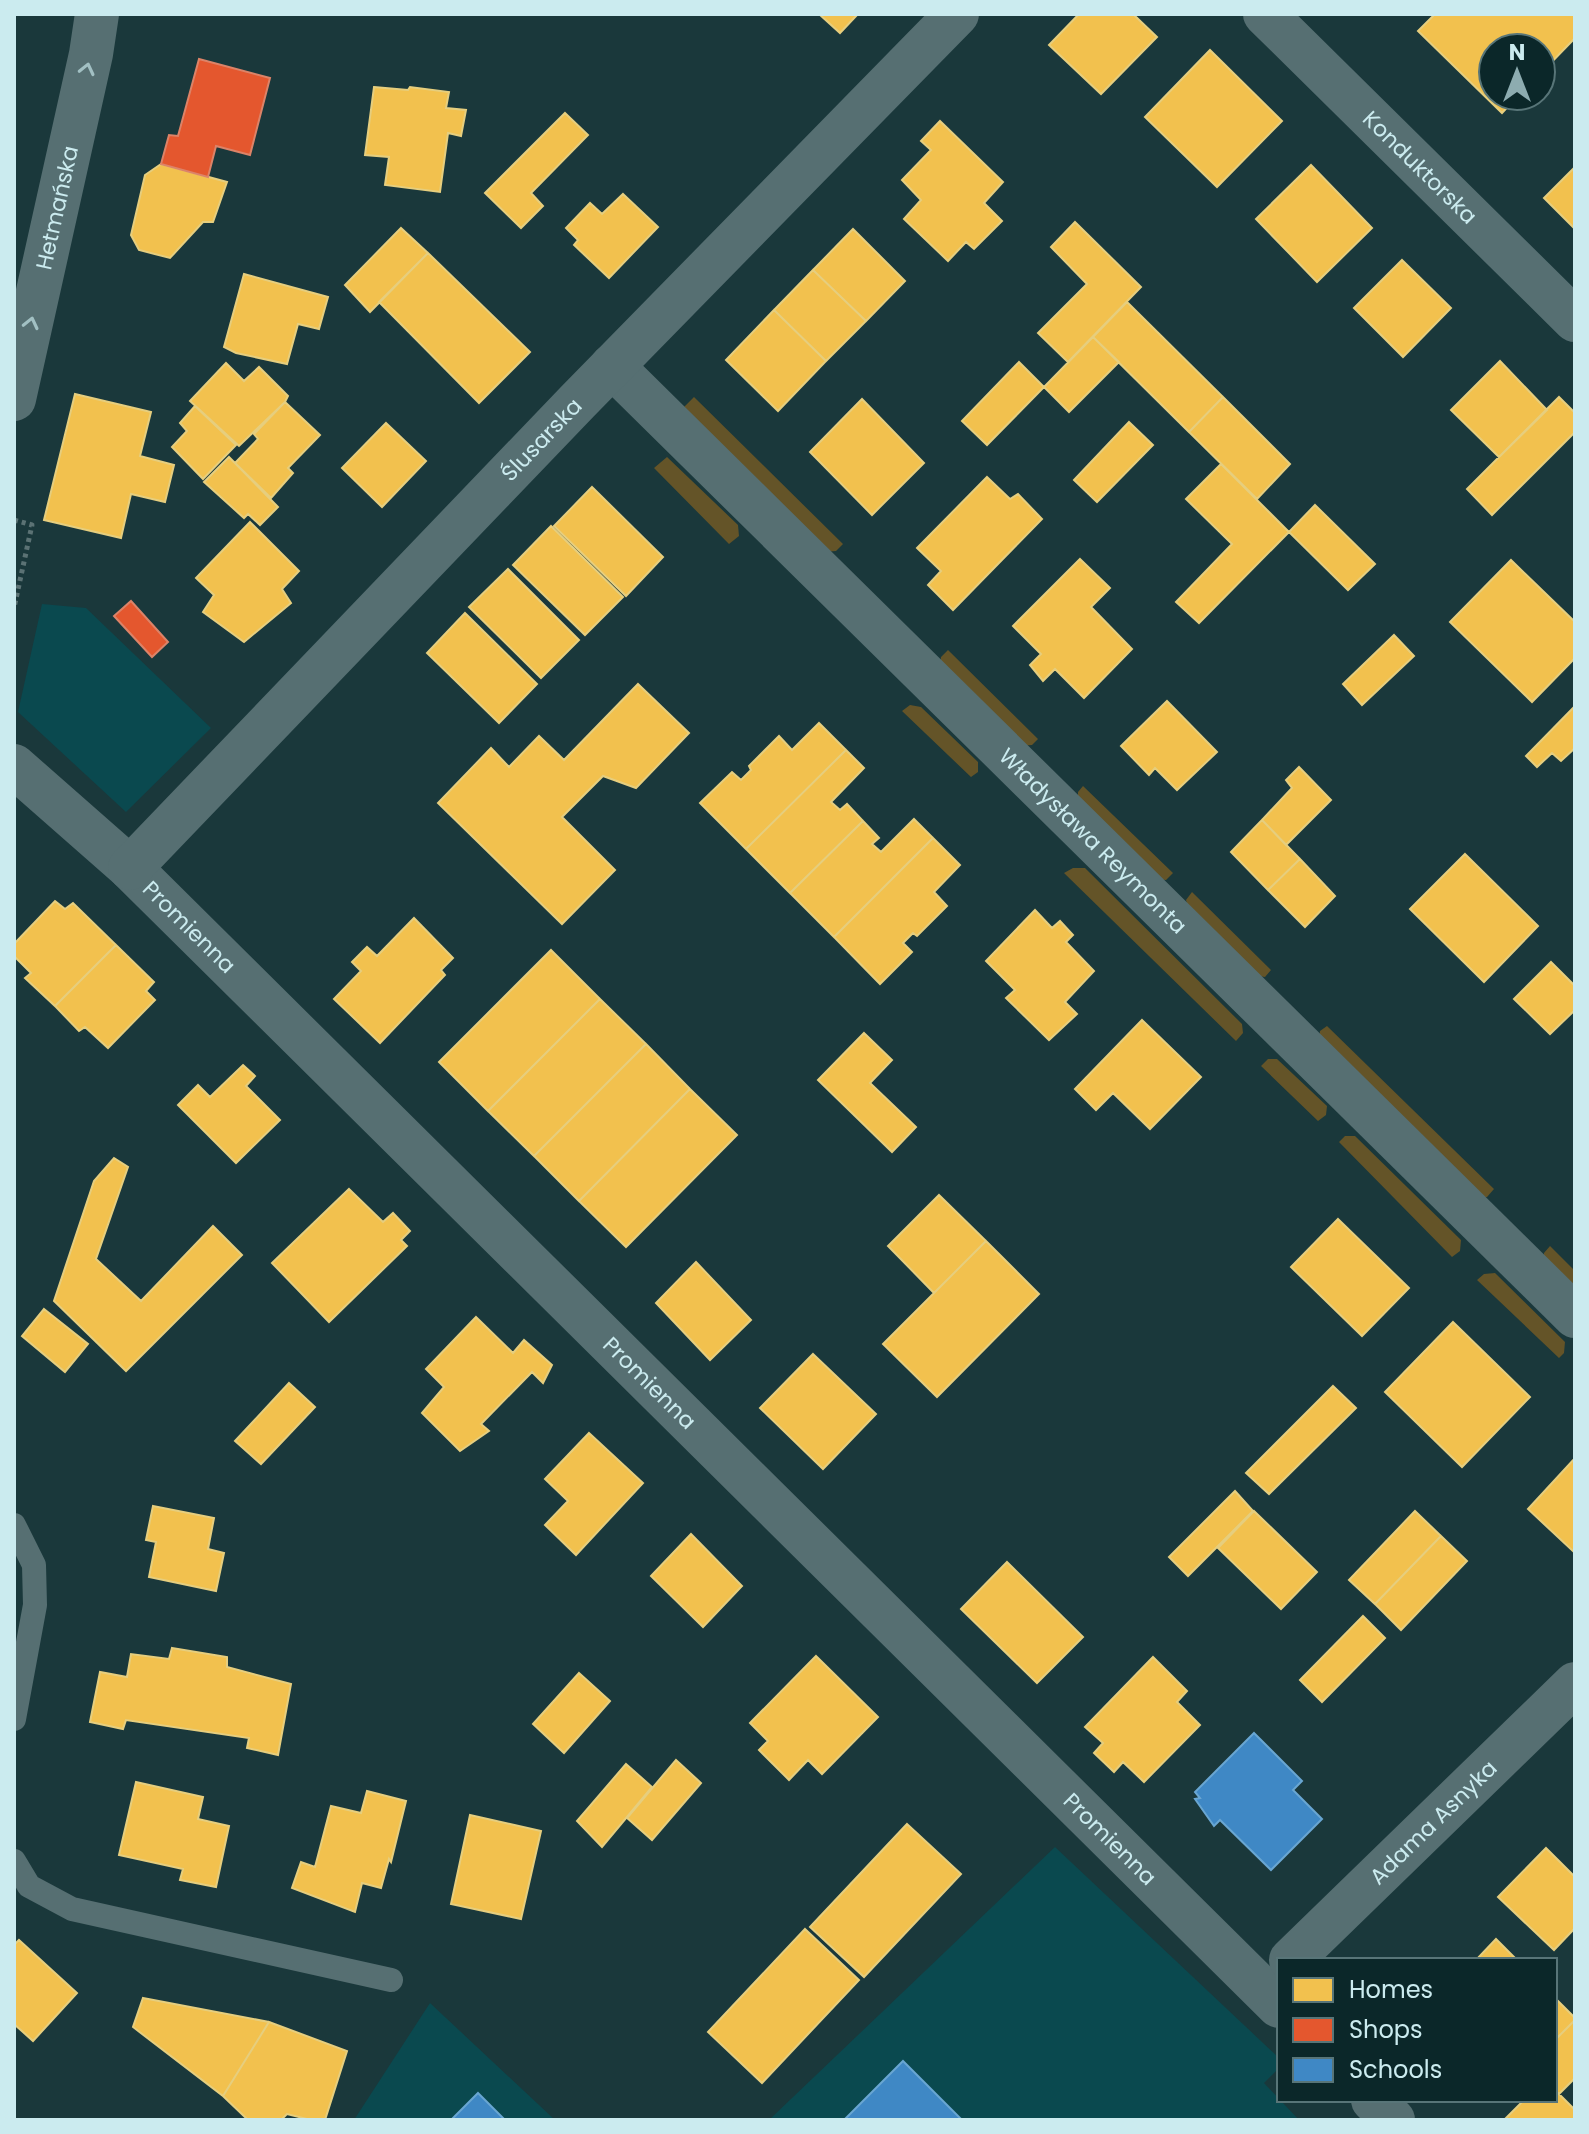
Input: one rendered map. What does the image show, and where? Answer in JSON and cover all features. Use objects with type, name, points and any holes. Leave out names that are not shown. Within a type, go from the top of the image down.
[{"type":"street","name":"Hetmańska","points":[[14,399],[97,14]]},
{"type":"street","name":"Ślusarska","points":[[130,868],[612,366],[957,14]]},
{"type":"street","name":"Konduktorska","points":[[1265,14],[1575,320]]},
{"type":"street","name":"Władysława Reymonta","points":[[612,366],[1575,1316]]},
{"type":"street","name":"Promienna","points":[[14,766],[130,868],[1277,1981]]},
{"type":"street","name":"Adama Asnyka","points":[[1302,1958],[1575,1684]]},
{"type":"street","points":[[1375,2102],[1393,2120]]},
{"type":"lane","points":[[14,1525],[34,1565],[35,1605],[14,1719]]},
{"type":"lane","points":[[14,1861],[29,1886],[72,1909],[391,1980]]},
{"type":"path","points":[[14,520],[32,525],[14,608]]},
{"type":"shaded area","points":[[694,397],[843,544],[836,551],[824,552],[680,411]]},
{"type":"shaded area","points":[[667,457],[738,525],[739,536],[729,544],[654,468]]},
{"type":"shaded area","points":[[42,604],[86,608],[211,728],[126,812],[18,712]]},
{"type":"shaded area","points":[[948,650],[1038,739],[1032,745],[1020,746],[940,667],[941,657]]},
{"type":"shaded area","points":[[910,705],[921,707],[978,762],[978,772],[971,777],[902,711]]},
{"type":"shaded area","points":[[1083,786],[1173,873],[1166,880],[1155,879],[1078,804],[1078,792]]},
{"type":"shaded area","points":[[1073,868],[1085,868],[1242,1024],[1243,1033],[1236,1041],[1064,873]]},
{"type":"shaded area","points":[[1192,892],[1271,970],[1265,977],[1253,975],[1190,913],[1186,900]]},
{"type":"shaded area","points":[[1327,1026],[1494,1189],[1487,1197],[1477,1199],[1319,1041],[1320,1031]]},
{"type":"shaded area","points":[[1268,1059],[1277,1059],[1327,1106],[1326,1115],[1318,1121],[1261,1066]]},
{"type":"shaded area","points":[[1345,1136],[1355,1136],[1461,1240],[1460,1251],[1452,1257],[1339,1142]]},
{"type":"shaded area","points":[[1550,1246],[1575,1271],[1575,1295],[1544,1264],[1544,1253]]},
{"type":"shaded area","points":[[1495,1273],[1565,1342],[1564,1353],[1559,1358],[1477,1280],[1484,1274]]},
{"type":"shaded area","points":[[1055,1847],[1277,2056],[1277,2070],[1264,2083],[1277,2097],[1277,2102],[1282,2102],[1299,2120],[769,2120]]},
{"type":"shaded area","points":[[430,2003],[555,2120],[354,2120]]},
{"type":"building: Homes","points":[[819,14],[858,14],[840,33]]},
{"type":"building: Homes","points":[[1079,14],[1133,14],[1157,37],[1101,94],[1049,45]]},
{"type":"building: Homes","points":[[1435,14],[1575,16],[1575,38],[1557,57],[1557,32],[1477,32],[1477,89],[1418,31]]},
{"type":"building: Homes","points":[[1210,50],[1282,121],[1217,187],[1145,117]]},
{"type":"building: Homes","points":[[374,87],[449,92],[446,108],[466,110],[461,136],[448,133],[440,192],[385,185],[389,157],[365,155]]},
{"type":"building: Homes","points":[[565,113],[588,135],[531,193],[543,206],[521,228],[485,193]]},
{"type":"building: Homes","points":[[940,121],[1003,182],[984,203],[1002,221],[974,249],[966,242],[948,261],[904,219],[921,200],[902,180],[931,150],[921,141]]},
{"type":"building: Homes","points":[[161,164],[227,182],[213,222],[203,222],[170,258],[139,250],[131,235],[145,175]]},
{"type":"building: Homes","points":[[1311,165],[1372,228],[1317,282],[1256,219]]},
{"type":"building: Homes","points":[[1575,167],[1575,229],[1544,198]]},
{"type":"building: Homes","points":[[623,194],[658,227],[609,278],[574,245],[578,240],[566,228],[590,203],[602,214]]},
{"type":"building: Homes","points":[[1075,222],[1141,287],[1068,362],[1038,333],[1087,284],[1051,247]]},
{"type":"building: Homes","points":[[401,228],[428,253],[370,312],[345,285]]},
{"type":"building: Homes","points":[[853,229],[905,281],[866,321],[813,270]]},
{"type":"building: Homes","points":[[428,253],[530,352],[479,403],[379,302]]},
{"type":"building: Homes","points":[[1402,260],[1451,308],[1403,357],[1354,308]]},
{"type":"building: Homes","points":[[813,270],[866,321],[826,361],[774,310]]},
{"type":"building: Homes","points":[[244,274],[328,297],[319,329],[298,324],[287,364],[236,353],[224,347]]},
{"type":"building: Homes","points":[[1127,302],[1223,397],[1189,432],[1093,337]]},
{"type":"building: Homes","points":[[774,310],[826,361],[778,411],[726,360]]},
{"type":"building: Homes","points":[[1093,337],[1119,362],[1069,412],[1044,387]]},
{"type":"building: Homes","points":[[1500,361],[1547,410],[1499,457],[1451,410]]},
{"type":"building: Homes","points":[[1019,362],[1044,387],[987,445],[962,421]]},
{"type":"building: Homes","points":[[226,363],[244,381],[259,367],[288,396],[239,446],[190,401]]},
{"type":"building: Homes","points":[[75,394],[151,412],[140,456],[174,465],[165,502],[131,494],[121,538],[44,520]]},
{"type":"building: Homes","points":[[1223,397],[1290,464],[1257,499],[1189,432]]},
{"type":"building: Homes","points":[[1559,397],[1575,413],[1575,432],[1492,515],[1467,489]]},
{"type":"building: Homes","points":[[862,399],[924,463],[872,515],[810,452]]},
{"type":"building: Homes","points":[[285,402],[320,435],[288,468],[293,473],[271,498],[235,463],[258,439],[254,434]]},
{"type":"building: Homes","points":[[195,406],[236,445],[203,479],[172,447],[187,431],[180,423]]},
{"type":"building: Homes","points":[[1129,422],[1153,445],[1097,502],[1074,480]]},
{"type":"building: Homes","points":[[386,423],[426,461],[382,507],[342,468]]},
{"type":"building: Homes","points":[[229,457],[278,507],[260,525],[248,514],[244,518],[204,482]]},
{"type":"building: Homes","points":[[1221,464],[1289,532],[1199,623],[1176,602],[1232,544],[1186,499]]},
{"type":"building: Homes","points":[[987,477],[1010,499],[1018,494],[1042,519],[953,610],[928,585],[941,571],[917,548]]},
{"type":"building: Homes","points":[[592,487],[663,557],[626,596],[554,526]]},
{"type":"building: Homes","points":[[1315,505],[1375,564],[1348,590],[1289,532]]},
{"type":"building: Homes","points":[[250,522],[299,571],[282,589],[291,603],[244,642],[203,612],[214,595],[196,578]]},
{"type":"building: Homes","points":[[551,526],[623,597],[585,635],[513,565]]},
{"type":"building: Homes","points":[[1080,559],[1110,588],[1091,607],[1132,649],[1084,698],[1055,669],[1043,681],[1030,665],[1041,654],[1013,626]]},
{"type":"building: Homes","points":[[1511,560],[1575,622],[1575,658],[1532,702],[1450,622]]},
{"type":"building: Homes","points":[[508,569],[579,640],[541,678],[469,607]]},
{"type":"building: Homes","points":[[465,613],[537,684],[499,723],[427,653]]},
{"type":"building: Homes","points":[[1394,635],[1414,656],[1362,705],[1343,684]]},
{"type":"building: Homes","points":[[638,684],[689,733],[636,788],[603,776],[562,817],[615,870],[562,924],[438,803],[491,748],[509,767],[539,736],[564,760]]},
{"type":"building: Homes","points":[[1167,701],[1217,752],[1177,790],[1155,768],[1149,775],[1121,746]]},
{"type":"building: Homes","points":[[1575,706],[1575,748],[1561,761],[1552,753],[1537,767],[1526,756]]},
{"type":"building: Homes","points":[[819,723],[846,750],[746,849],[700,803],[732,772],[741,780],[751,770],[749,766],[779,736],[792,750]]},
{"type":"building: Homes","points":[[846,750],[864,768],[831,802],[840,810],[847,804],[863,821],[790,893],[746,849]]},
{"type":"building: Homes","points":[[1299,767],[1331,800],[1286,845],[1262,820],[1292,788],[1286,780]]},
{"type":"building: Homes","points":[[914,819],[933,838],[834,937],[790,893],[863,821],[879,838],[872,844],[881,852]]},
{"type":"building: Homes","points":[[1262,820],[1300,859],[1268,890],[1231,852]]},
{"type":"building: Homes","points":[[933,838],[960,865],[934,892],[947,906],[917,936],[913,933],[903,943],[912,952],[880,984],[834,937]]},
{"type":"building: Homes","points":[[1465,854],[1538,926],[1484,982],[1410,909]]},
{"type":"building: Homes","points":[[1300,859],[1335,896],[1305,927],[1268,890]]},
{"type":"building: Homes","points":[[55,901],[65,909],[73,903],[116,945],[55,1006],[25,978],[31,973],[14,956],[14,944]]},
{"type":"building: Homes","points":[[1035,910],[1052,928],[1060,921],[1073,935],[1066,942],[1094,971],[1065,1002],[1077,1014],[1049,1040],[1006,998],[1015,990],[986,961]]},
{"type":"building: Homes","points":[[414,918],[453,958],[441,970],[445,975],[380,1043],[334,999],[361,971],[352,962],[367,947],[377,956]]},
{"type":"building: Homes","points":[[116,945],[154,982],[146,991],[155,1000],[108,1048],[85,1027],[79,1031],[55,1006]]},
{"type":"building: Homes","points":[[551,950],[600,999],[488,1111],[439,1062]]},
{"type":"building: Homes","points":[[1551,962],[1575,986],[1575,1010],[1550,1034],[1514,999]]},
{"type":"building: Homes","points":[[600,999],[646,1044],[534,1156],[488,1111]]},
{"type":"building: Homes","points":[[1142,1020],[1201,1077],[1150,1129],[1113,1093],[1096,1110],[1075,1089]]},
{"type":"building: Homes","points":[[864,1033],[892,1060],[870,1083],[916,1127],[892,1152],[818,1080]]},
{"type":"building: Homes","points":[[646,1044],[690,1089],[579,1201],[534,1156]]},
{"type":"building: Homes","points":[[243,1065],[255,1076],[246,1086],[280,1120],[236,1163],[178,1105],[198,1085],[210,1097]]},
{"type":"building: Homes","points":[[690,1089],[737,1135],[626,1247],[579,1201]]},
{"type":"building: Homes","points":[[114,1158],[128,1167],[96,1259],[141,1301],[213,1226],[242,1255],[126,1371],[54,1301],[94,1181]]},
{"type":"building: Homes","points":[[349,1189],[383,1222],[393,1213],[410,1231],[401,1240],[407,1246],[329,1322],[272,1263]]},
{"type":"building: Homes","points":[[939,1195],[986,1241],[934,1293],[888,1246]]},
{"type":"building: Homes","points":[[1338,1219],[1409,1288],[1362,1336],[1291,1267]]},
{"type":"building: Homes","points":[[986,1241],[1039,1294],[937,1397],[883,1344]]},
{"type":"building: Homes","points":[[696,1262],[751,1320],[710,1360],[656,1303]]},
{"type":"building: Homes","points":[[44,1309],[88,1344],[65,1372],[22,1336]]},
{"type":"building: Homes","points":[[476,1317],[513,1353],[524,1340],[552,1365],[543,1383],[532,1372],[481,1424],[489,1431],[460,1451],[422,1413],[444,1387],[426,1369]]},
{"type":"building: Homes","points":[[1453,1322],[1530,1397],[1462,1467],[1385,1392]]},
{"type":"building: Homes","points":[[813,1354],[876,1414],[823,1469],[760,1408]]},
{"type":"building: Homes","points":[[289,1383],[315,1407],[261,1464],[235,1441]]},
{"type":"building: Homes","points":[[1333,1386],[1356,1408],[1269,1494],[1246,1473]]},
{"type":"building: Homes","points":[[589,1433],[643,1483],[576,1555],[545,1525],[568,1501],[545,1479]]},
{"type":"building: Homes","points":[[1575,1458],[1575,1553],[1528,1509]]},
{"type":"building: Homes","points":[[1235,1491],[1253,1511],[1188,1576],[1169,1557]]},
{"type":"building: Homes","points":[[153,1506],[214,1518],[208,1549],[224,1553],[216,1591],[149,1577],[156,1542],[146,1540]]},
{"type":"building: Homes","points":[[1254,1511],[1317,1572],[1281,1609],[1218,1548]]},
{"type":"building: Homes","points":[[1415,1511],[1441,1536],[1375,1604],[1349,1580]]},
{"type":"building: Homes","points":[[691,1534],[742,1586],[703,1627],[651,1576]]},
{"type":"building: Homes","points":[[1441,1536],[1467,1561],[1401,1630],[1375,1604]]},
{"type":"building: Homes","points":[[1007,1562],[1083,1637],[1037,1683],[961,1609]]},
{"type":"building: Homes","points":[[1363,1616],[1385,1638],[1322,1702],[1300,1680]]},
{"type":"building: Homes","points":[[172,1648],[227,1657],[227,1667],[291,1684],[278,1755],[247,1748],[249,1738],[126,1720],[123,1729],[90,1722],[100,1672],[127,1677],[131,1654],[169,1659]]},
{"type":"building: Homes","points":[[816,1656],[878,1717],[822,1774],[808,1760],[789,1780],[759,1750],[768,1741],[750,1723]]},
{"type":"building: Homes","points":[[1153,1657],[1187,1691],[1177,1702],[1200,1725],[1144,1782],[1123,1762],[1114,1772],[1094,1753],[1103,1743],[1085,1727]]},
{"type":"building: Homes","points":[[579,1673],[610,1701],[564,1753],[533,1724]]},
{"type":"building: Homes","points":[[676,1760],[701,1783],[652,1840],[627,1818]]},
{"type":"building: Homes","points":[[626,1764],[652,1787],[602,1847],[577,1821]]},
{"type":"building: Homes","points":[[136,1782],[203,1797],[198,1819],[229,1826],[216,1887],[180,1880],[183,1869],[119,1855]]},
{"type":"building: Homes","points":[[367,1791],[406,1801],[391,1862],[389,1859],[381,1888],[362,1883],[355,1912],[292,1888],[301,1862],[315,1867],[331,1806],[361,1813]]},
{"type":"building: Homes","points":[[470,1815],[541,1831],[521,1919],[451,1904]]},
{"type":"building: Homes","points":[[907,1824],[961,1874],[864,1977],[810,1927]]},
{"type":"building: Homes","points":[[1546,1848],[1575,1877],[1575,1928],[1554,1950],[1498,1897]]},
{"type":"building: Homes","points":[[805,1929],[859,1980],[762,2083],[708,2032]]},
{"type":"building: Homes","points":[[1496,1939],[1515,1958],[1478,1958]]},
{"type":"building: Homes","points":[[19,1940],[77,1993],[33,2041],[14,2024],[14,1945]]},
{"type":"building: Homes","points":[[143,1998],[269,2022],[223,2096],[133,2027]]},
{"type":"building: Homes","points":[[1557,2000],[1575,2018],[1557,2038]]},
{"type":"building: Homes","points":[[1575,2020],[1575,2078],[1559,2094],[1557,2092],[1557,2038]]},
{"type":"building: Homes","points":[[269,2022],[347,2051],[325,2120],[287,2114],[281,2120],[248,2120],[223,2096]]},
{"type":"building: Homes","points":[[1557,2092],[1575,2110],[1575,2120],[1504,2120],[1522,2102],[1557,2102]]},
{"type":"building: Shops","points":[[199,59],[270,78],[250,155],[216,146],[208,177],[161,164],[169,135],[178,136]]},
{"type":"building: Shops","points":[[131,601],[168,642],[152,657],[114,616]]},
{"type":"building: Schools","points":[[1254,1733],[1302,1781],[1293,1790],[1322,1819],[1271,1870],[1220,1820],[1214,1826],[1195,1799],[1200,1798],[1195,1792]]},
{"type":"building: Schools","points":[[903,2061],[962,2120],[844,2120]]},
{"type":"building: Schools","points":[[478,2093],[505,2120],[451,2120]]}]
